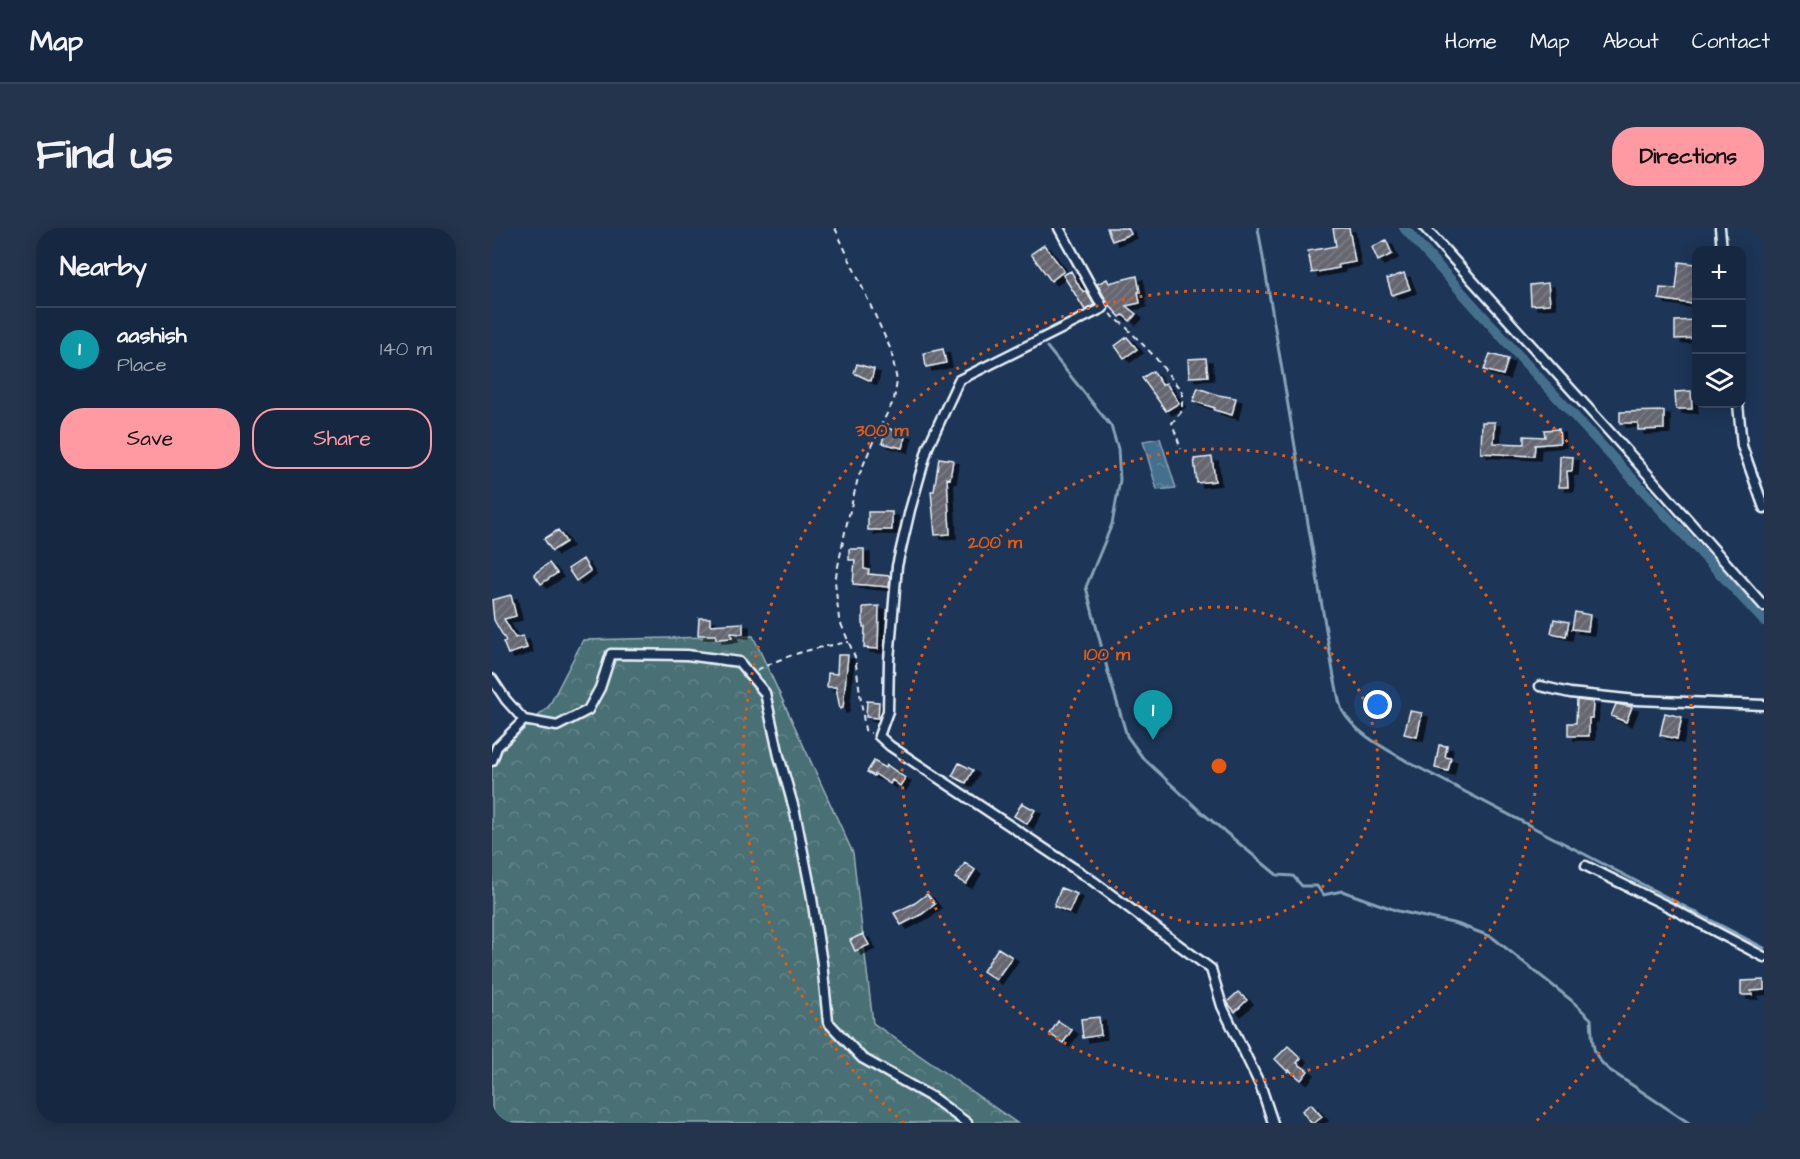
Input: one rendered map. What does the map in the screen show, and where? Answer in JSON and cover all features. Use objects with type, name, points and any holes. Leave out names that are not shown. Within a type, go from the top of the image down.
[{"type":"street","points":[[1059,228],[1103,308],[959,380],[928,447],[897,566],[889,660],[888,711],[879,736],[890,747],[1093,881],[1211,969],[1222,1006],[1262,1087],[1274,1123]]},
{"type":"street","points":[[1425,228],[1764,606]]},
{"type":"street","points":[[1720,228],[1722,246]]},
{"type":"street","points":[[1738,408],[1742,446],[1764,508]]},
{"type":"street","points":[[492,679],[506,700],[524,720],[558,726],[588,710],[600,688],[610,654],[687,655],[739,662],[765,693],[779,756],[795,812],[811,892],[828,1022],[862,1058],[933,1098],[967,1123]]},
{"type":"street","points":[[1540,686],[1570,693],[1636,700],[1764,705]]},
{"type":"street","points":[[492,761],[497,747],[524,720]]},
{"type":"street","points":[[1586,866],[1764,957]]},
{"type":"path","points":[[835,228],[891,350],[897,381],[894,400],[858,478],[835,581],[839,620],[855,657],[865,730],[879,736]]},
{"type":"path","points":[[1103,308],[1125,326],[1155,357],[1182,392],[1182,411],[1172,423],[1181,448]]},
{"type":"path","points":[[749,674],[777,660],[808,649],[849,642]]},
{"type":"green space","points":[[753,636],[853,853],[873,1023],[1017,1123],[492,1123],[492,759],[549,706],[583,640]]},
{"type":"water","points":[[1160,438],[1176,488],[1157,490],[1143,441]]},
{"type":"building","points":[[1107,228],[1128,228],[1131,234],[1112,241]]},
{"type":"building","points":[[1333,228],[1349,228],[1355,262],[1338,265],[1339,268],[1312,273],[1308,251],[1336,246]]},
{"type":"building","points":[[1386,240],[1392,254],[1378,261],[1372,247]]},
{"type":"building","points":[[1044,245],[1064,271],[1051,281],[1031,254]]},
{"type":"building","points":[[1679,262],[1692,264],[1692,304],[1659,299],[1660,288],[1676,289]]},
{"type":"building","points":[[1071,271],[1080,288],[1086,291],[1094,305],[1085,310],[1063,275]]},
{"type":"building","points":[[1404,273],[1410,289],[1392,295],[1387,279]]},
{"type":"building","points":[[1137,276],[1140,303],[1126,306],[1136,314],[1130,321],[1123,315],[1120,317],[1109,305],[1097,284],[1107,279],[1109,283]]},
{"type":"building","points":[[1548,283],[1550,304],[1531,305],[1530,285]]},
{"type":"building","points":[[1692,320],[1692,338],[1675,339],[1675,321]]},
{"type":"building","points":[[1127,337],[1137,349],[1124,358],[1115,346]]},
{"type":"building","points":[[943,349],[946,363],[926,367],[924,353]]},
{"type":"building","points":[[1490,354],[1508,359],[1503,375],[1484,370]]},
{"type":"building","points":[[1206,358],[1208,376],[1189,377],[1188,359]]},
{"type":"building","points":[[857,364],[874,369],[871,381],[854,373]]},
{"type":"building","points":[[1153,371],[1162,385],[1166,383],[1179,403],[1166,411],[1142,378]]},
{"type":"building","points":[[1198,388],[1236,398],[1232,415],[1193,401]]},
{"type":"building","points":[[1691,391],[1692,409],[1676,409],[1675,392]]},
{"type":"building","points":[[1664,411],[1664,429],[1638,430],[1638,423],[1620,423],[1620,412]]},
{"type":"building","points":[[1482,422],[1495,422],[1494,443],[1524,444],[1524,436],[1545,437],[1544,430],[1559,429],[1560,443],[1535,445],[1534,456],[1481,453]]},
{"type":"building","points":[[886,428],[906,433],[902,448],[882,443]]},
{"type":"building","points":[[1560,456],[1573,457],[1572,471],[1567,471],[1568,487],[1559,487]]},
{"type":"building","points":[[1212,457],[1215,481],[1197,483],[1194,459]]},
{"type":"building","points":[[939,458],[953,460],[950,479],[947,478],[950,534],[935,535],[931,491],[934,491]]},
{"type":"building","points":[[868,512],[892,512],[892,530],[868,530]]},
{"type":"building","points":[[558,530],[566,542],[552,551],[544,539]]},
{"type":"building","points":[[849,549],[864,549],[864,569],[869,570],[868,574],[890,576],[889,587],[853,584],[855,560],[849,560]]},
{"type":"building","points":[[583,559],[590,571],[576,581],[568,569]]},
{"type":"building","points":[[549,563],[557,573],[541,584],[534,574]]},
{"type":"building","points":[[511,595],[516,616],[504,619],[515,638],[523,636],[527,648],[508,654],[503,642],[506,641],[494,620],[492,600]]},
{"type":"building","points":[[879,606],[878,649],[864,648],[863,607]]},
{"type":"building","points":[[1575,612],[1590,615],[1588,631],[1572,629]]},
{"type":"building","points":[[699,618],[710,618],[710,625],[743,623],[743,634],[731,633],[732,638],[716,639],[716,635],[698,635]]},
{"type":"building","points":[[1554,619],[1569,622],[1566,636],[1551,633]]},
{"type":"building","points":[[838,655],[848,655],[843,708],[840,709],[836,687],[827,687],[828,673],[837,674]]},
{"type":"building","points":[[1577,700],[1593,702],[1592,718],[1589,718],[1589,736],[1568,736],[1568,723],[1576,723]]},
{"type":"building","points":[[867,701],[879,702],[878,718],[866,717]]},
{"type":"building","points":[[1616,704],[1632,707],[1626,722],[1611,716]]},
{"type":"building","points":[[1410,711],[1422,713],[1417,737],[1404,734]]},
{"type":"building","points":[[1665,713],[1682,717],[1677,739],[1660,735]]},
{"type":"building","points":[[1439,745],[1447,746],[1445,757],[1451,758],[1448,771],[1435,768]]},
{"type":"building","points":[[874,761],[885,768],[887,765],[905,778],[900,786],[892,780],[890,784],[875,774],[874,776],[867,772]]},
{"type":"building","points":[[959,763],[973,770],[966,783],[952,776]]},
{"type":"building","points":[[1022,803],[1035,810],[1027,824],[1014,816]]},
{"type":"building","points":[[965,863],[975,870],[966,884],[955,878]]},
{"type":"building","points":[[1061,888],[1077,894],[1069,912],[1054,906]]},
{"type":"building","points":[[927,894],[935,904],[901,925],[894,913],[915,903]]},
{"type":"building","points":[[863,934],[869,945],[855,951],[850,940]]},
{"type":"building","points":[[998,948],[1012,957],[996,980],[983,971]]},
{"type":"building","points":[[1764,980],[1764,990],[1751,991],[1752,995],[1741,995],[1741,981]]},
{"type":"building","points":[[1238,992],[1247,1000],[1235,1012],[1227,1002]]},
{"type":"building","points":[[1099,1017],[1101,1035],[1083,1038],[1081,1019]]},
{"type":"building","points":[[1058,1021],[1072,1030],[1063,1043],[1050,1034]]},
{"type":"building","points":[[1288,1046],[1301,1058],[1297,1063],[1308,1071],[1301,1080],[1289,1070],[1288,1072],[1275,1059]]},
{"type":"building","points":[[1311,1104],[1322,1117],[1314,1123],[1311,1123],[1302,1111]]},
{"type":"waterway","points":[[1258,228],[1334,677],[1342,710],[1348,719],[1363,734],[1410,763],[1764,948]]},
{"type":"waterway","points":[[1404,228],[1764,621]]},
{"type":"waterway","points":[[1047,347],[1111,426],[1118,449],[1120,480],[1112,524],[1086,587],[1127,736],[1143,758],[1200,811],[1277,875],[1293,876],[1302,886],[1317,886],[1323,895],[1342,891],[1398,911],[1457,924],[1492,937],[1571,1000],[1591,1019],[1595,1052],[1608,1069],[1689,1123]]},
{"type":"place","name":"aashish","points":[[1153,740]]}]
